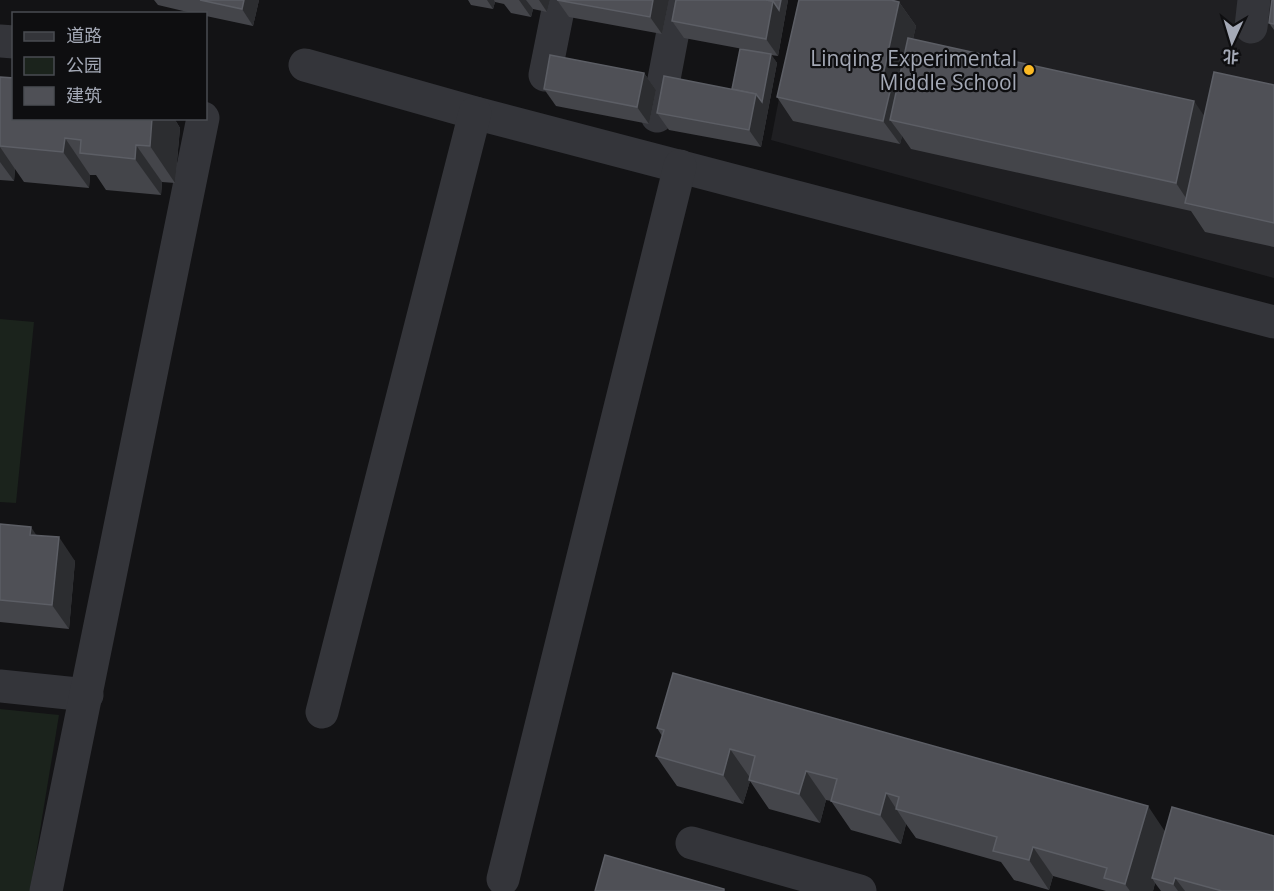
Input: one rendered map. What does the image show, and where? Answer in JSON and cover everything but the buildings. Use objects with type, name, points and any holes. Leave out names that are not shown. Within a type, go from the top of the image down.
[{"type":"lane","points":[[545,75],[560,0]]},
{"type":"lane","points":[[657,116],[679,0]]},
{"type":"lane","points":[[305,65],[475,113],[1274,322]]},
{"type":"lane","points":[[322,712],[475,113]]},
{"type":"lane","points":[[46,891],[203,120]]},
{"type":"lane","points":[[503,879],[680,166]]},
{"type":"lane","points":[[0,687],[87,695]]},
{"type":"lane","points":[[692,843],[860,891]]},
{"type":"shaded area","name":"Linqing Experimental Middle School","points":[[798,0],[1274,0],[1274,278],[771,140]]},
{"type":"green space","points":[[0,319],[34,322],[16,503],[0,502]]},
{"type":"green space","points":[[0,709],[59,715],[30,891],[0,891]]},
{"type":"place","name":"Linqing Experimental Middle School","points":[[1029,70]]}]
